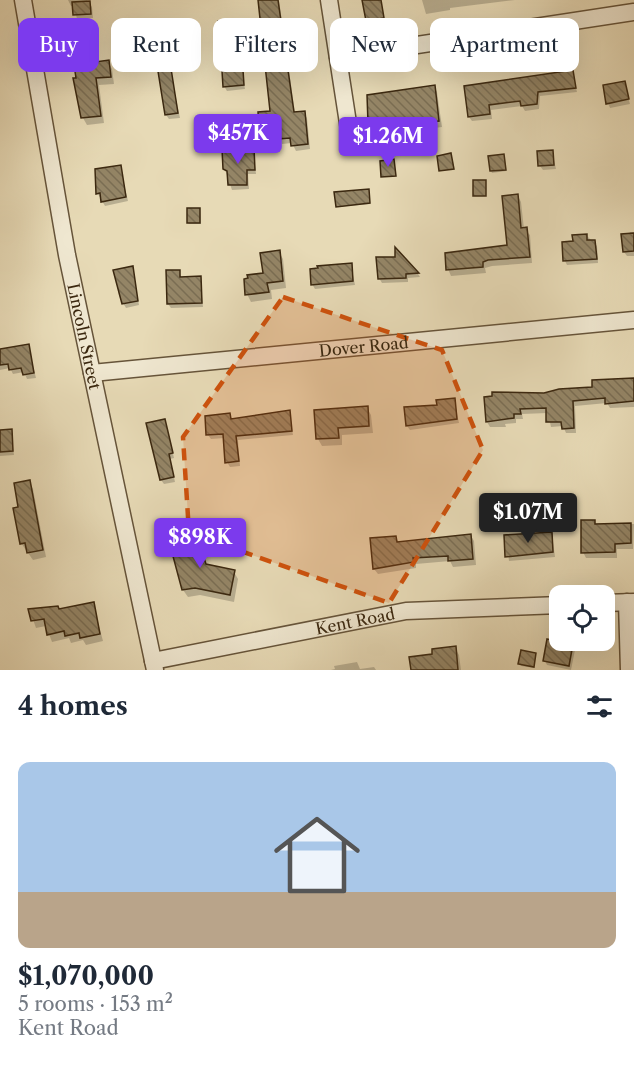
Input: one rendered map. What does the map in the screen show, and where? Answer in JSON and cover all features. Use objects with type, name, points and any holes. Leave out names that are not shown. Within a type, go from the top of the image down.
[{"type":"street","name":"Lincoln Street","points":[[23,0],[67,255],[154,666]]},
{"type":"street","points":[[329,0],[332,18]]},
{"type":"street","points":[[418,45],[634,12]]},
{"type":"street","points":[[341,72],[350,136]]},
{"type":"street","name":"Dover Road","points":[[92,373],[634,320]]},
{"type":"street","points":[[615,603],[631,602],[629,670]]},
{"type":"street","name":"Kent Road","points":[[154,666],[406,611],[549,605]]},
{"type":"highlighted area","points":[[283,297],[442,350],[483,450],[389,603],[189,533],[183,437]]},
{"type":"building","points":[[258,0],[278,0],[281,18],[260,18]]},
{"type":"building","points":[[362,0],[381,0],[384,18],[365,18]]},
{"type":"building","points":[[90,1],[91,14],[73,15],[72,2]]},
{"type":"building","points":[[109,60],[111,77],[96,78],[101,116],[81,118],[73,78],[76,78],[75,72],[99,72],[99,61]]},
{"type":"building","points":[[158,72],[172,72],[178,113],[165,115]]},
{"type":"building","points":[[222,72],[243,72],[244,85],[223,87]]},
{"type":"building","points":[[266,72],[288,72],[294,112],[305,111],[308,144],[291,146],[290,138],[278,139],[276,125],[259,127],[258,112],[270,111]]},
{"type":"building","points":[[573,72],[576,88],[538,92],[537,104],[521,106],[520,101],[489,105],[490,114],[468,117],[464,86]]},
{"type":"building","points":[[625,81],[629,99],[606,104],[603,85]]},
{"type":"building","points":[[435,85],[439,121],[400,126],[400,130],[374,135],[372,122],[368,123],[367,95]]},
{"type":"building","points":[[254,148],[255,170],[247,170],[247,185],[228,185],[227,171],[223,169],[222,149]]},
{"type":"building","points":[[553,150],[554,165],[538,166],[537,151]]},
{"type":"building","points":[[451,153],[454,169],[439,171],[437,156]]},
{"type":"building","points":[[504,154],[506,170],[490,171],[488,156]]},
{"type":"building","points":[[394,159],[396,176],[381,177],[380,161]]},
{"type":"building","points":[[121,165],[126,197],[101,202],[100,193],[96,194],[95,169]]},
{"type":"building","points":[[473,180],[486,180],[486,196],[473,196]]},
{"type":"building","points":[[369,189],[370,203],[336,207],[334,192]]},
{"type":"building","points":[[518,194],[521,228],[527,227],[530,257],[488,260],[483,262],[483,267],[446,270],[445,253],[507,245],[502,196]]},
{"type":"building","points":[[187,208],[200,208],[200,223],[187,223]]},
{"type":"building","points":[[634,233],[634,251],[623,252],[621,234]]},
{"type":"building","points":[[587,234],[587,240],[595,240],[597,259],[563,261],[562,242],[573,241],[572,235]]},
{"type":"building","points":[[395,247],[419,273],[406,274],[406,278],[378,279],[376,257],[395,257]]},
{"type":"building","points":[[280,250],[283,281],[267,283],[269,292],[245,295],[244,279],[248,278],[247,275],[263,273],[260,253]]},
{"type":"building","points":[[352,263],[353,281],[311,285],[310,269],[318,268],[317,266]]},
{"type":"building","points":[[133,266],[138,301],[122,304],[113,270]]},
{"type":"building","points":[[166,270],[180,270],[180,277],[201,276],[202,303],[167,304]]},
{"type":"building","points":[[29,344],[34,373],[23,375],[21,368],[9,370],[8,364],[0,365],[0,349]]},
{"type":"building","points":[[634,378],[634,401],[605,404],[605,398],[573,401],[574,428],[562,429],[561,422],[546,422],[546,408],[520,409],[521,414],[514,414],[514,418],[486,422],[484,397],[492,396],[492,392],[544,393],[559,389],[592,387],[592,380]]},
{"type":"building","points":[[455,398],[457,419],[406,426],[404,407],[437,405],[436,400]]},
{"type":"building","points":[[368,406],[369,426],[338,428],[339,438],[316,439],[314,410]]},
{"type":"building","points":[[290,410],[292,431],[236,436],[239,461],[225,463],[223,434],[206,435],[205,416],[230,413],[231,419]]},
{"type":"building","points":[[165,419],[173,453],[169,454],[174,477],[160,480],[146,423]]},
{"type":"building","points":[[12,429],[13,451],[0,452],[0,430]]},
{"type":"building","points":[[30,480],[43,550],[27,553],[25,543],[20,544],[13,508],[18,507],[14,483]]},
{"type":"building","points":[[581,520],[595,520],[595,524],[631,523],[631,543],[615,544],[615,552],[581,553]]},
{"type":"building","points":[[552,532],[553,552],[505,557],[504,535]]},
{"type":"building","points":[[471,534],[473,559],[448,561],[448,556],[413,558],[414,562],[373,569],[370,538],[396,536],[397,542]]},
{"type":"building","points":[[197,537],[206,564],[235,570],[230,595],[195,588],[182,590],[170,545]]},
{"type":"building","points":[[94,602],[100,634],[80,638],[79,633],[65,636],[64,631],[47,635],[44,619],[31,621],[28,609],[58,606],[59,609]]},
{"type":"building","points":[[547,639],[549,639],[549,651],[572,651],[569,666],[543,661]]},
{"type":"building","points":[[456,646],[458,670],[411,670],[409,657],[432,654],[432,649]]},
{"type":"building","points":[[521,650],[536,653],[534,667],[518,664]]}]
